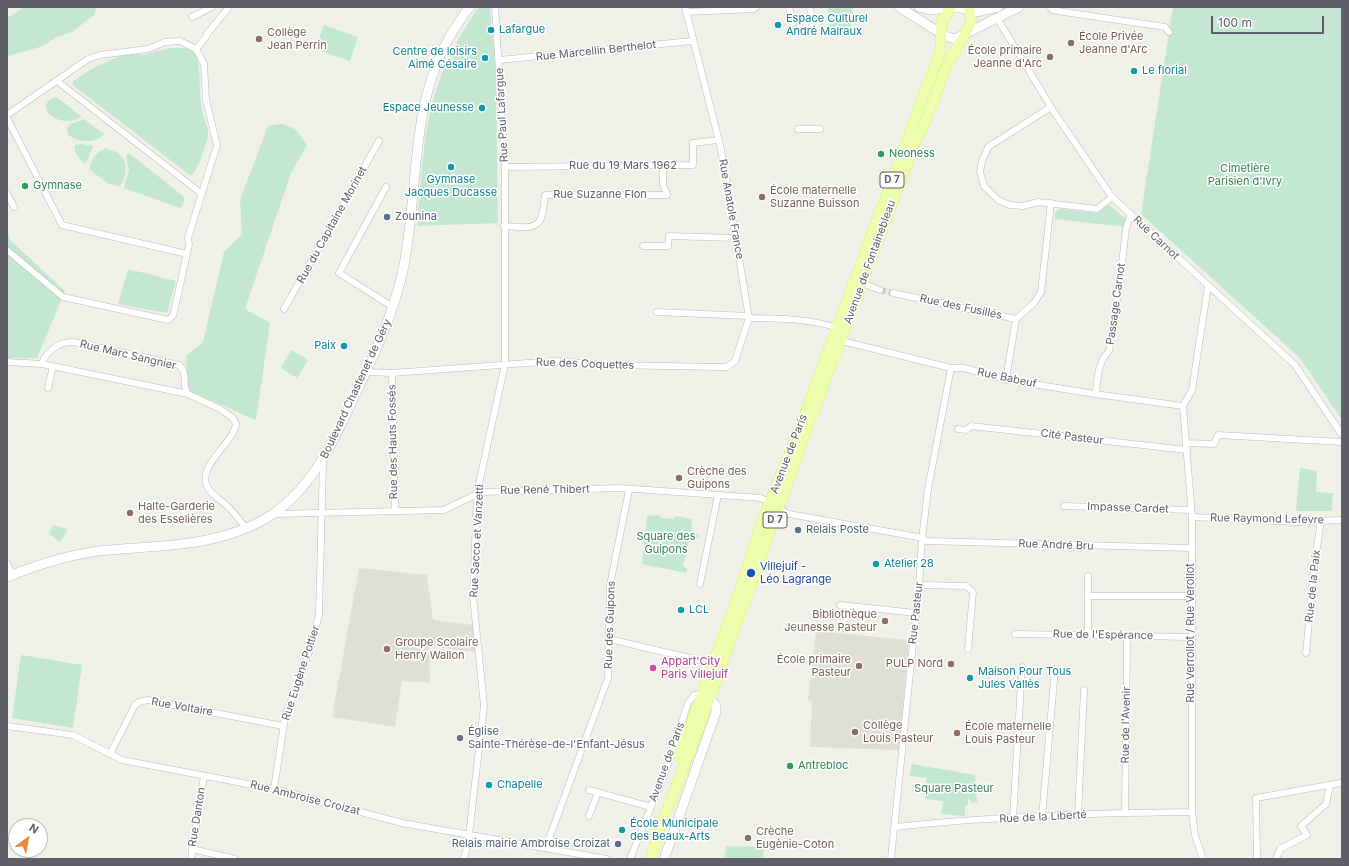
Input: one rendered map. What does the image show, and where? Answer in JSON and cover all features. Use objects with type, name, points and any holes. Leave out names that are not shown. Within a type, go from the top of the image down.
[{"type":"main road","name":"Avenue de Fontainebleau","points":[[837,340],[840,328],[940,52],[940,33],[942,21],[950,8]]},
{"type":"main road","name":"Avenue de Fontainebleau","points":[[840,328],[862,283],[944,69],[957,46],[966,35],[971,20],[970,9]]},
{"type":"main road","name":"Avenue de Paris","points":[[651,859],[660,828],[743,582],[751,553],[770,502],[837,340]]},
{"type":"main road","name":"Avenue de Paris","points":[[645,859],[653,829],[780,509],[837,340]]},
{"type":"street","points":[[192,17],[212,7]]},
{"type":"street","points":[[196,49],[229,7]]},
{"type":"street","name":"Boulevard Chastenet de Géry","points":[[10,576],[56,559],[82,554],[171,546],[229,536],[273,514],[298,491],[323,460],[365,372],[393,307],[404,268],[417,138],[430,79],[443,48],[470,7]]},
{"type":"street","name":"Rue Paul Lafargue","points":[[495,7],[505,167],[504,225]]},
{"type":"street","points":[[685,9],[754,9],[756,7]]},
{"type":"street","points":[[789,7],[793,23]]},
{"type":"street","points":[[810,7],[812,24]]},
{"type":"street","points":[[899,7],[940,33],[955,39],[966,35],[1019,7]]},
{"type":"street","points":[[919,7],[930,10],[957,7],[988,10],[998,7]]},
{"type":"street","points":[[1050,7],[1053,10],[1064,12],[1165,27],[1169,32]]},
{"type":"street","name":"Rue Anatole France","points":[[685,9],[728,186],[735,238],[749,317]]},
{"type":"street","name":"Rue Carnot","points":[[997,18],[1051,107],[1112,197],[1295,365],[1342,435]]},
{"type":"street","points":[[7,115],[88,59],[100,55],[126,53],[180,41],[196,49],[204,64],[206,100],[217,145],[188,238],[189,245],[173,316],[168,320],[63,297],[7,250]]},
{"type":"street","name":"Rue Marcellin Berthelot","points":[[499,60],[692,41]]},
{"type":"street","points":[[57,81],[202,194]]},
{"type":"street","points":[[1051,107],[988,147],[982,161],[980,172],[984,186],[998,200],[1010,205],[1023,206],[1038,202],[1097,209],[1112,197]]},
{"type":"street","points":[[7,118],[62,225],[187,254]]},
{"type":"street","points":[[798,129],[820,129]]},
{"type":"street","name":"Rue du 19 Mars 1962","points":[[505,167],[693,166],[693,143],[718,140]]},
{"type":"street","name":"Rue du Capitaine Morinet","points":[[284,310],[379,141]]},
{"type":"street","name":"Rue Suzanne Flon","points":[[504,225],[530,228],[537,225],[541,220],[545,195],[667,195],[663,184],[663,166]]},
{"type":"street","points":[[386,187],[340,273],[393,307]]},
{"type":"street","points":[[7,193],[14,207]]},
{"type":"street","points":[[1016,319],[1034,302],[1041,292],[1051,203]]},
{"type":"street","name":"Passage Carnot","points":[[1096,391],[1100,363],[1102,358],[1110,351],[1126,228],[1131,214]]},
{"type":"street","name":"Rue Sacco et Vanzetti","points":[[464,859],[469,837],[477,779],[484,706],[473,596],[478,493],[505,364],[504,225]]},
{"type":"street","points":[[643,246],[668,246],[669,236],[735,238]]},
{"type":"street","points":[[862,283],[880,290]]},
{"type":"street","points":[[1183,406],[1192,390],[1208,286]]},
{"type":"street","name":"Rue des Fusillés","points":[[893,293],[1016,319],[1006,379]]},
{"type":"street","points":[[657,312],[809,320],[840,328]]},
{"type":"street","name":"Rue des Coquettes","points":[[365,372],[392,373],[555,361],[610,365],[727,367],[735,361],[749,317]]},
{"type":"street","name":"Rue Babeuf","points":[[837,340],[951,368],[964,368],[1006,379],[1095,394],[1183,406]]},
{"type":"street","name":"Rue Marc Sangnier","points":[[42,364],[49,353],[56,346],[66,342],[74,342],[178,365],[185,373],[185,389],[188,394]]},
{"type":"street","points":[[7,362],[42,364],[188,394],[220,409],[233,418],[236,424],[235,431],[212,460],[206,471],[205,482],[210,490],[231,509],[246,528]]},
{"type":"street","points":[[48,388],[53,366]]},
{"type":"street","name":"Rue Pasteur","points":[[891,859],[928,489],[951,368]]},
{"type":"street","name":"Rue des Hauts Fossés","points":[[392,373],[395,511]]},
{"type":"street","name":"Rue Verrollot / Rue Verollot","points":[[1183,406],[1187,443],[1191,514],[1192,812],[1194,835],[1203,859]]},
{"type":"street","name":"Cité Pasteur","points":[[958,429],[966,430],[971,426],[1187,450]]},
{"type":"street","points":[[1187,443],[1214,444],[1218,435],[1342,442]]},
{"type":"street","name":"Rue Eugène Pottier","points":[[274,789],[283,726],[309,652],[319,615],[323,514],[323,460]]},
{"type":"street","name":"Rue René Thibert","points":[[273,514],[444,510],[478,493],[629,490],[755,497],[770,502],[780,509]]},
{"type":"street","name":"Rue des Guipons","points":[[546,847],[608,678],[610,585],[629,490]]},
{"type":"street","points":[[700,584],[718,495]]},
{"type":"street","name":"Impasse Cardet","points":[[1064,506],[1191,514]]},
{"type":"street","name":"Rue André Bru","points":[[780,509],[789,514],[927,541],[1191,548]]},
{"type":"street","name":"Rue Raymond Lefevre","points":[[1191,514],[1295,522],[1342,520]]},
{"type":"street","name":"Rue de la Paix","points":[[1306,653],[1314,568],[1321,520]]},
{"type":"street","points":[[7,563],[10,576]]},
{"type":"street","points":[[1088,576],[1088,634]]},
{"type":"street","points":[[919,584],[966,586],[973,592],[968,649]]},
{"type":"street","points":[[1089,596],[1191,596]]},
{"type":"street","points":[[840,605],[916,613]]},
{"type":"street","name":"Rue de l'Espérance","points":[[1016,634],[1088,634],[1191,637]]},
{"type":"street","name":"Rue de l'Avenir","points":[[1125,813],[1127,636]]},
{"type":"street","points":[[609,639],[702,662]]},
{"type":"street","points":[[1013,818],[1022,667]]},
{"type":"street","points":[[1042,816],[1055,669]]},
{"type":"street","points":[[1078,815],[1084,690]]},
{"type":"street","name":"Avenue de Paris","points":[[630,859],[651,807],[688,703],[694,695],[705,696]]},
{"type":"street","points":[[664,859],[716,712],[716,706],[705,696]]},
{"type":"street","name":"Rue Voltaire","points":[[110,754],[136,705],[142,700],[283,726]]},
{"type":"street","name":"Rue Ambroise Croizat","points":[[7,726],[74,735],[110,754],[135,763],[274,789],[402,823],[469,837],[546,847],[607,859]]},
{"type":"street","name":"Rue Danton","points":[[191,859],[204,776]]},
{"type":"street","points":[[1257,859],[1256,798],[1340,783]]},
{"type":"street","points":[[1276,859],[1280,849],[1307,835],[1301,826],[1326,804],[1330,785]]},
{"type":"street","points":[[589,790],[651,807]]},
{"type":"street","points":[[589,816],[598,792]]},
{"type":"street","name":"Rue de la Liberté","points":[[895,827],[1042,816],[1192,812]]},
{"type":"street","points":[[192,849],[234,859]]},
{"type":"shaded area","name":"Groupe Scolaire Henry Wallon","points":[[359,568],[427,575],[433,620],[473,625],[475,652],[429,646],[430,683],[402,681],[395,727],[332,717]]},
{"type":"shaded area","points":[[816,631],[909,640],[899,750],[810,747],[812,701],[808,700]]},
{"type":"green space","points":[[24,7],[97,7],[94,15],[72,32],[57,37],[40,47],[7,56],[7,18]]},
{"type":"green space","points":[[479,7],[490,7],[496,75],[498,223],[417,226],[426,135],[433,99],[451,52]]},
{"type":"green space","points":[[828,7],[850,7],[853,9],[852,12],[858,16],[863,16],[864,19],[851,21],[852,32],[848,31],[835,37],[825,28],[832,20],[830,14],[828,14]]},
{"type":"green space","name":"Cimetière Parisien d'Ivry","points":[[1173,7],[1342,7],[1342,420],[1300,358],[1141,214]]},
{"type":"green space","points":[[324,25],[358,37],[350,61],[315,49]]},
{"type":"green space","points":[[170,48],[185,48],[195,52],[197,59],[201,103],[208,128],[208,134],[202,156],[191,176],[73,85],[73,81],[95,67],[130,52],[143,55]]},
{"type":"green space","points":[[56,97],[82,117],[63,121],[55,118],[46,110],[46,105],[49,100]]},
{"type":"green space","points":[[84,119],[104,134],[96,140],[91,141],[81,141],[68,135],[67,130],[69,125]]},
{"type":"green space","points":[[282,124],[295,129],[307,145],[291,173],[245,309],[270,323],[256,420],[188,390],[186,356],[203,342],[224,252],[242,234],[240,200],[268,126]]},
{"type":"green space","points":[[81,144],[93,146],[86,164],[82,162],[75,152],[75,145]]},
{"type":"green space","points":[[106,148],[118,154],[125,162],[126,171],[119,187],[109,184],[90,170],[91,162],[94,156]]},
{"type":"green space","points":[[129,153],[183,196],[185,200],[180,208],[124,188],[129,170],[126,157]]},
{"type":"green space","points":[[1109,205],[1128,221],[1125,227],[1055,219],[1055,212],[1060,209],[1097,213]]},
{"type":"green space","points":[[7,231],[11,241],[65,291],[37,358],[7,358]]},
{"type":"green space","points":[[128,269],[176,281],[167,313],[118,304]]},
{"type":"green space","points":[[291,350],[308,360],[297,378],[281,368]]},
{"type":"green space","points":[[1300,468],[1317,471],[1316,492],[1333,493],[1332,511],[1296,511]]},
{"type":"green space","name":"Square des Guipons","points":[[659,515],[661,518],[673,519],[675,516],[692,519],[691,532],[699,534],[698,538],[690,536],[683,566],[687,569],[686,573],[642,564],[647,516]]},
{"type":"green space","points":[[53,525],[68,529],[60,542],[49,534]]},
{"type":"green space","points":[[21,655],[82,665],[73,728],[12,718]]},
{"type":"green space","name":"Square Pasteur","points":[[912,764],[975,775],[977,803],[970,802],[970,799],[968,799],[968,805],[965,806],[965,816],[941,814],[943,801],[925,799],[926,778],[909,776]]},
{"type":"green space","points":[[726,846],[764,847],[763,859],[724,859]]},
{"type":"tunnel","points":[[880,290],[893,293]]},
{"type":"place","name":"Espace Culturel André Malraux","points":[[778,25]]},
{"type":"place","name":"Lafargue","points":[[491,30]]},
{"type":"place","name":"Collège Jean Perrin","points":[[259,39]]},
{"type":"place","name":"École Privée Jeanne d'Arc","points":[[1071,43]]},
{"type":"place","name":"École primaire Jeanne d'Arc","points":[[1050,57]]},
{"type":"place","name":"Centre de loisirs Aimé Césaire","points":[[485,58]]},
{"type":"place","name":"Le florial","points":[[1134,71]]},
{"type":"place","name":"Espace Jeunesse","points":[[482,108]]},
{"type":"place","name":"Neoness","points":[[881,154]]},
{"type":"place","name":"Gymnase Jacques Ducasse","points":[[451,167]]},
{"type":"place","name":"Gymnase","points":[[25,186]]},
{"type":"place","name":"École maternelle Suzanne Buisson","points":[[762,197]]},
{"type":"place","name":"Zounina","points":[[387,217]]},
{"type":"place","name":"Paix","points":[[344,346]]},
{"type":"place","name":"Crèche des Guipons","points":[[679,478]]},
{"type":"place","name":"Halte-Garderie des Esselières","points":[[130,513]]},
{"type":"place","name":"Relais Poste","points":[[798,530]]},
{"type":"place","name":"Atelier 28","points":[[876,564]]},
{"type":"place","name":"Villejuif - Léo Lagrange","points":[[751,573]]},
{"type":"place","name":"LCL","points":[[681,610]]},
{"type":"place","name":"Bibliothèque Jeunesse Pasteur","points":[[885,621]]},
{"type":"place","name":"Groupe Scolaire Henry Wallon","points":[[387,649]]},
{"type":"place","name":"PULP Nord","points":[[951,664]]},
{"type":"place","name":"École primaire Pasteur","points":[[859,666]]},
{"type":"place","name":"Appart'City Paris Villejuif","points":[[653,668]]},
{"type":"place","name":"Maison Pour Tous Jules Vallès","points":[[970,678]]},
{"type":"place","name":"Collège Louis Pasteur","points":[[855,732]]},
{"type":"place","name":"École maternelle Louis Pasteur","points":[[957,733]]},
{"type":"place","name":"Église Sainte-Thérèse-de-l'Enfant-Jésus","points":[[460,738]]},
{"type":"place","name":"Antrebloc","points":[[790,766]]},
{"type":"place","name":"Chapelle","points":[[489,785]]},
{"type":"place","name":"École Municipale des Beaux-Arts","points":[[622,830]]},
{"type":"place","name":"Crèche Eugènie-Coton","points":[[748,838]]},
{"type":"place","name":"Relais mairie Ambroise Croizat","points":[[618,844]]}]
